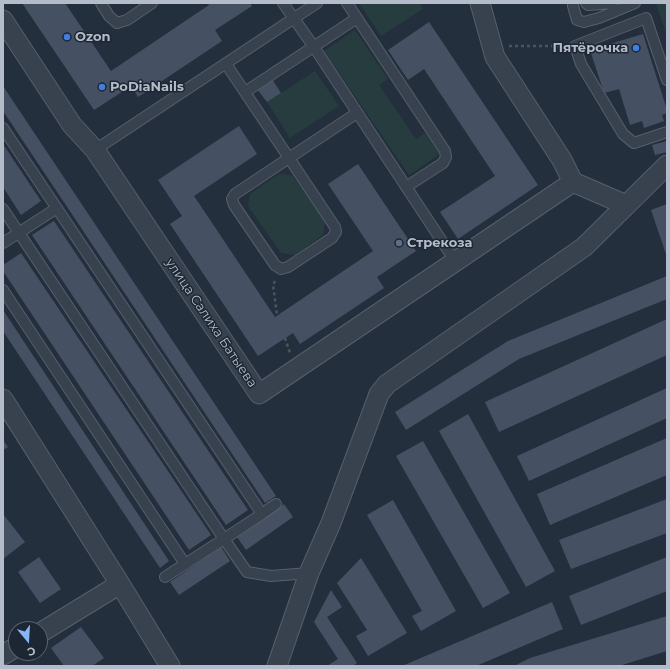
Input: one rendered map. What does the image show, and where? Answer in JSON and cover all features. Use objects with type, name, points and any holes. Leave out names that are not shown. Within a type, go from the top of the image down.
[{"type":"street","points":[[480,3],[494,57],[562,160],[573,182],[626,205]]},
{"type":"street","name":"улица Салиха Батыева","points":[[3,20],[72,125],[95,150],[259,394],[573,182]]},
{"type":"street","points":[[277,666],[309,573],[331,523],[379,394],[388,384],[584,247],[667,165]]},
{"type":"street","points":[[4,405],[120,584],[170,666]]},
{"type":"street","points":[[48,628],[120,584]]},
{"type":"lane","points":[[101,3],[109,16],[117,23],[127,20],[152,3]]},
{"type":"lane","points":[[283,3],[314,47],[455,261]]},
{"type":"lane","points":[[95,150],[317,3]]},
{"type":"lane","points":[[347,3],[445,152],[446,157],[443,163],[406,187]]},
{"type":"lane","points":[[573,3],[577,20],[584,22],[599,18],[635,3]]},
{"type":"lane","points":[[586,3],[588,5],[612,3]]},
{"type":"lane","points":[[245,92],[357,18]]},
{"type":"lane","points":[[667,80],[646,18],[576,46],[581,64],[622,134],[634,144],[667,132]]},
{"type":"lane","points":[[226,64],[245,92],[289,158],[335,227],[336,232],[332,238],[288,268],[281,269],[275,265],[234,205],[232,199],[235,194],[289,158],[357,113]]},
{"type":"lane","points":[[3,128],[262,514]]},
{"type":"lane","points":[[3,243],[57,208]]},
{"type":"lane","points":[[3,209],[247,572],[271,576],[309,573]]},
{"type":"lane","points":[[3,290],[185,564]]},
{"type":"lane","points":[[165,577],[276,504]]},
{"type":"path","points":[[493,51],[512,45],[576,46]]},
{"type":"path","points":[[277,315],[273,285],[281,269]]},
{"type":"green space","points":[[359,3],[419,3],[423,9],[381,36]]},
{"type":"green space","points":[[656,3],[667,3],[667,36]]},
{"type":"green space","points":[[355,30],[388,79],[379,85],[416,139],[425,133],[440,154],[409,175],[324,51]]},
{"type":"green space","points":[[315,71],[339,106],[290,138],[267,102]]},
{"type":"green space","points":[[279,174],[292,175],[325,222],[323,235],[295,255],[281,253],[248,206],[250,194]]},
{"type":"building","points":[[22,3],[65,3],[111,71],[209,5],[208,3],[250,3],[252,6],[215,30],[222,41],[138,97],[131,86],[94,110]]},
{"type":"building","points":[[429,22],[538,185],[458,239],[440,212],[495,176],[424,69],[408,80],[388,50]]},
{"type":"building","points":[[643,34],[667,110],[667,113],[662,115],[664,121],[644,128],[642,121],[630,125],[619,89],[604,93],[590,50]]},
{"type":"building","points":[[272,79],[281,93],[267,102],[257,89]]},
{"type":"building","points":[[3,86],[276,496],[265,503],[3,111]]},
{"type":"building","points":[[239,126],[257,154],[194,196],[275,317],[373,251],[328,184],[358,164],[416,251],[377,277],[384,288],[300,344],[293,333],[258,356],[170,224],[182,216],[158,180]]},
{"type":"building","points":[[667,141],[667,152],[655,155],[652,145]]},
{"type":"building","points":[[3,144],[41,201],[21,215],[3,187]]},
{"type":"building","points":[[667,204],[667,257],[651,210]]},
{"type":"building","points":[[54,221],[248,510],[226,525],[32,235]]},
{"type":"building","points":[[21,253],[211,535],[189,550],[3,271],[3,265]]},
{"type":"building","points":[[667,276],[667,299],[519,359],[406,430],[395,412],[508,341]]},
{"type":"building","points":[[3,310],[169,561],[160,568],[3,331]]},
{"type":"building","points":[[667,319],[667,355],[499,432],[485,402]]},
{"type":"building","points":[[667,388],[667,418],[529,481],[517,456]]},
{"type":"building","points":[[468,414],[555,571],[526,587],[439,431]]},
{"type":"building","points":[[667,438],[667,475],[550,525],[537,494]]},
{"type":"building","points":[[3,440],[8,447],[3,450]]},
{"type":"building","points":[[423,441],[510,593],[483,608],[396,456]]},
{"type":"building","points":[[667,499],[667,533],[571,569],[559,540]]},
{"type":"building","points":[[393,500],[456,611],[421,631],[412,616],[422,611],[367,515]]},
{"type":"building","points":[[284,504],[293,517],[246,550],[237,537]]},
{"type":"building","points":[[3,514],[25,542],[3,559]]},
{"type":"building","points":[[221,547],[230,561],[179,595],[170,582]]},
{"type":"building","points":[[39,557],[61,589],[40,603],[18,572]]},
{"type":"building","points":[[667,557],[667,591],[581,625],[569,596]]},
{"type":"building","points":[[361,558],[407,633],[368,656],[356,636],[367,630],[337,583]]},
{"type":"building","points":[[331,590],[342,607],[327,617],[357,663],[353,666],[327,666],[338,659],[314,622]]},
{"type":"building","points":[[552,602],[563,629],[476,666],[402,666]]},
{"type":"building","points":[[667,616],[667,651],[619,666],[514,666],[530,658]]},
{"type":"building","points":[[81,627],[104,658],[92,666],[64,666],[51,648]]},
{"type":"place","name":"Ozon","points":[[67,37]]},
{"type":"place","name":"Пятёрочка","points":[[636,48]]},
{"type":"place","name":"PoDiaNails","points":[[102,87]]},
{"type":"place","name":"Стрекоза","points":[[399,243]]}]
